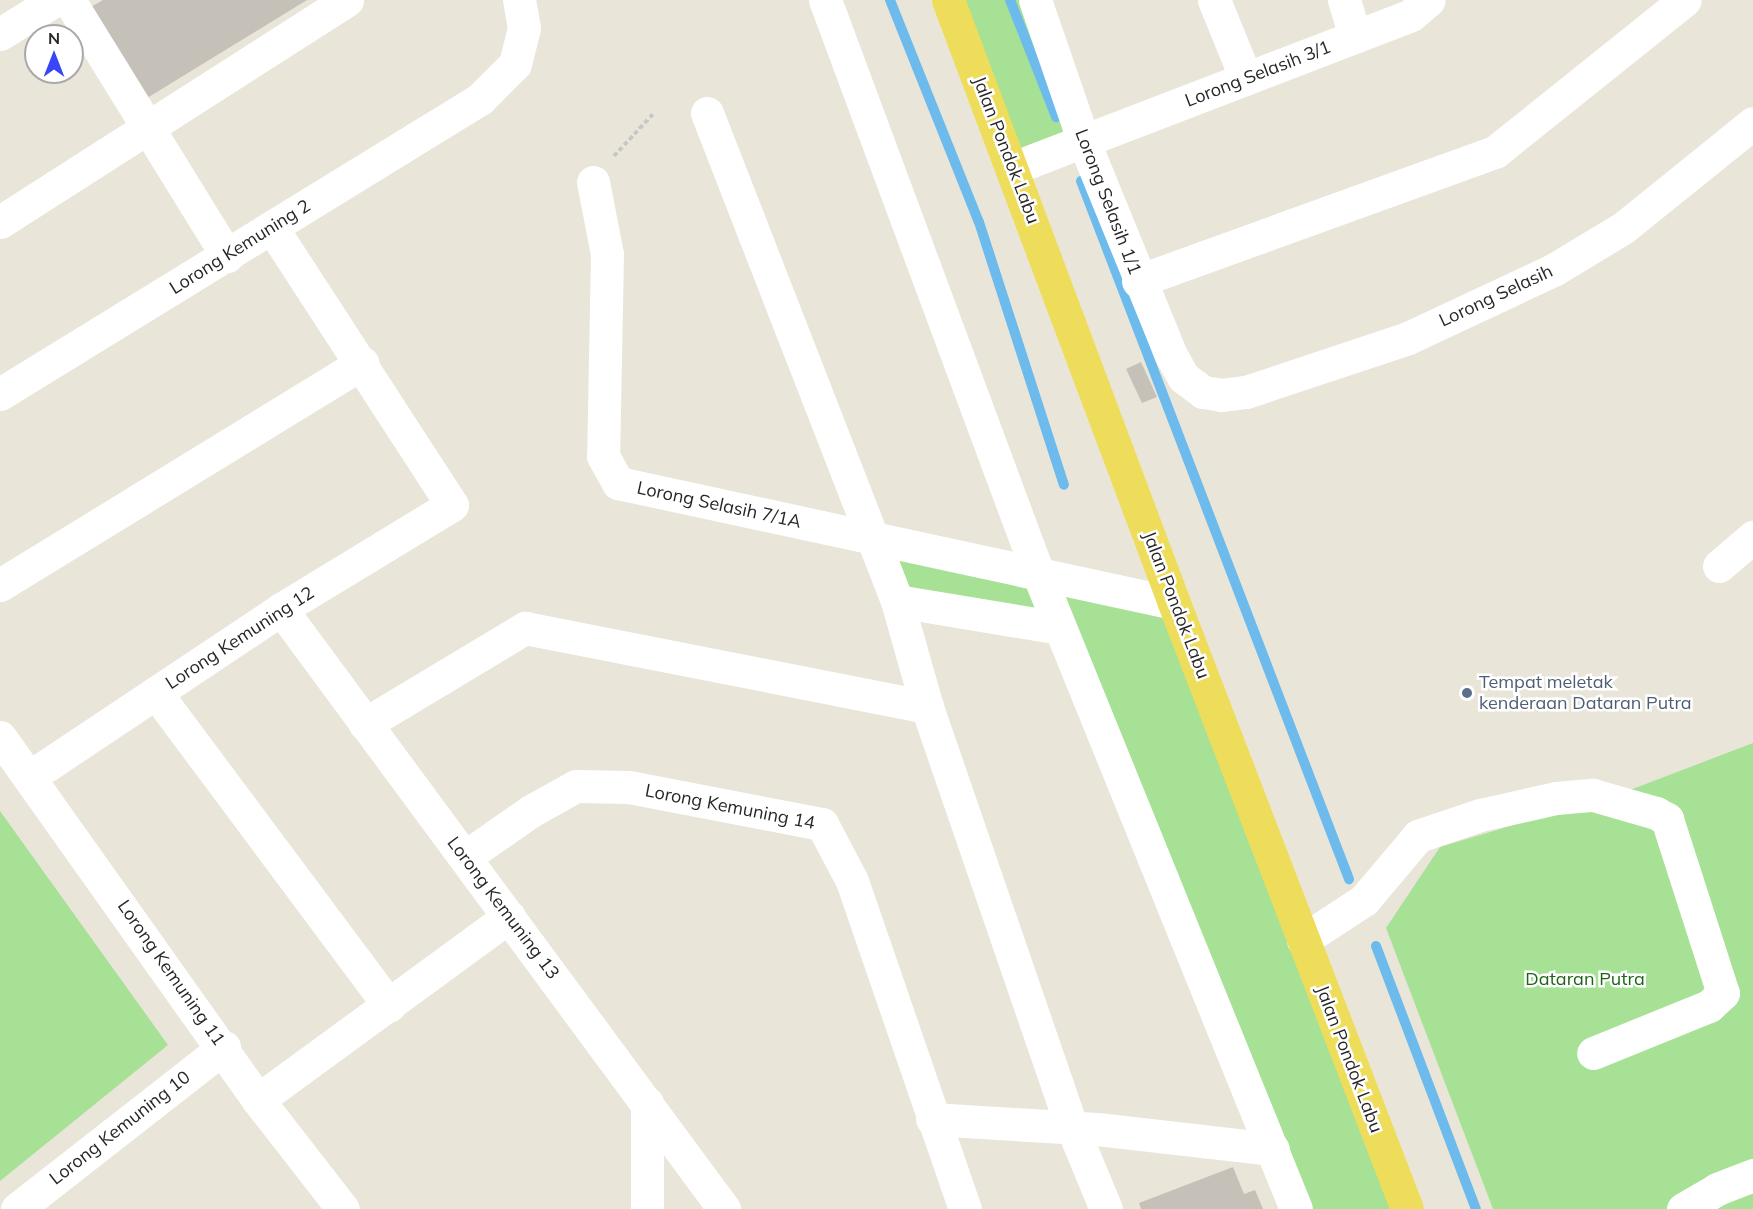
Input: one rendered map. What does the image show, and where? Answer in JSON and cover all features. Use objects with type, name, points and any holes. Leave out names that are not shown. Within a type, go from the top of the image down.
[{"type":"main road","name":"Jalan Pondok Labu","points":[[948,0],[1013,168],[1174,603],[1407,1209]]},
{"type":"street","points":[[0,34],[55,0]]},
{"type":"street","points":[[69,0],[147,130],[227,256]]},
{"type":"street","points":[[0,222],[347,0]]},
{"type":"street","name":"Lorong Kemuning 2","points":[[0,394],[480,99],[515,64],[524,28],[519,0]]},
{"type":"street","points":[[825,0],[1038,573],[1296,1209]]},
{"type":"street","name":"Lorong Selasih 1/1","points":[[1035,0],[1084,142],[1138,281],[1183,377],[1203,392]]},
{"type":"street","points":[[1214,0],[1246,79]]},
{"type":"street","points":[[1344,0],[1355,36]]},
{"type":"street","name":"Lorong Selasih 3/1","points":[[1013,168],[1411,15],[1429,0]]},
{"type":"street","points":[[1138,281],[1495,152],[1684,0]]},
{"type":"street","points":[[707,112],[897,601],[927,707],[1072,1127],[1106,1209]]},
{"type":"street","name":"Lorong Selasih","points":[[1203,392],[1221,395],[1246,392],[1408,338],[1555,269],[1623,228],[1753,123]]},
{"type":"street","name":"Lorong Selasih 7/1A","points":[[593,182],[607,254],[603,456],[618,483],[1174,603]]},
{"type":"street","points":[[0,585],[362,363],[272,228]]},
{"type":"street","name":"Lorong Kemuning 12","points":[[31,776],[281,609],[452,505],[362,363]]},
{"type":"street","points":[[1719,566],[1753,537]]},
{"type":"street","points":[[897,601],[1060,628]]},
{"type":"street","name":"Lorong Kemuning 13","points":[[281,609],[724,1209]]},
{"type":"street","points":[[365,724],[525,628],[927,707]]},
{"type":"street","points":[[156,693],[389,1006]]},
{"type":"street","name":"Lorong Kemuning 11","points":[[0,737],[31,776],[224,1047],[258,1100],[343,1209]]},
{"type":"street","name":"Lorong Kemuning 14","points":[[465,857],[531,811],[576,786],[629,787],[822,824],[852,881],[932,1119],[965,1209]]},
{"type":"street","points":[[1303,940],[1364,900],[1418,836],[1480,815],[1556,798],[1593,795],[1656,813],[1667,819],[1723,993],[1709,1006],[1593,1053]]},
{"type":"street","points":[[258,1100],[509,916]]},
{"type":"street","name":"Lorong Kemuning 10","points":[[16,1209],[224,1047]]},
{"type":"street","points":[[647,1103],[647,1209]]},
{"type":"street","points":[[932,1119],[1072,1127],[1273,1149]]},
{"type":"street","points":[[1683,1209],[1716,1188],[1753,1175]]},
{"type":"path","points":[[593,182],[653,114]]},
{"type":"green space","points":[[949,0],[1035,0],[1084,142],[1013,168]]},
{"type":"green space","points":[[873,538],[1174,603],[1407,1209],[1296,1209],[1060,628],[897,601]]},
{"type":"green space","name":"Dataran Putra","points":[[1753,743],[1753,1209],[1493,1209],[1386,928],[1440,847],[1630,790]]},
{"type":"green space","points":[[0,811],[168,1045],[0,1181]]},
{"type":"building","points":[[103,0],[307,0],[139,103],[82,12]]},
{"type":"building","points":[[1141,362],[1157,397],[1142,403],[1126,369]]},
{"type":"building","points":[[1233,1167],[1244,1194],[1255,1190],[1263,1209],[1141,1209],[1139,1203]]},
{"type":"waterway","points":[[890,0],[979,222],[1064,485]]},
{"type":"waterway","points":[[1010,0],[1056,117]]},
{"type":"waterway","points":[[1081,181],[1349,879]]},
{"type":"waterway","points":[[1376,946],[1476,1209]]},
{"type":"place","name":"Tempat meletak kenderaan Dataran Putra","points":[[1467,693]]}]
